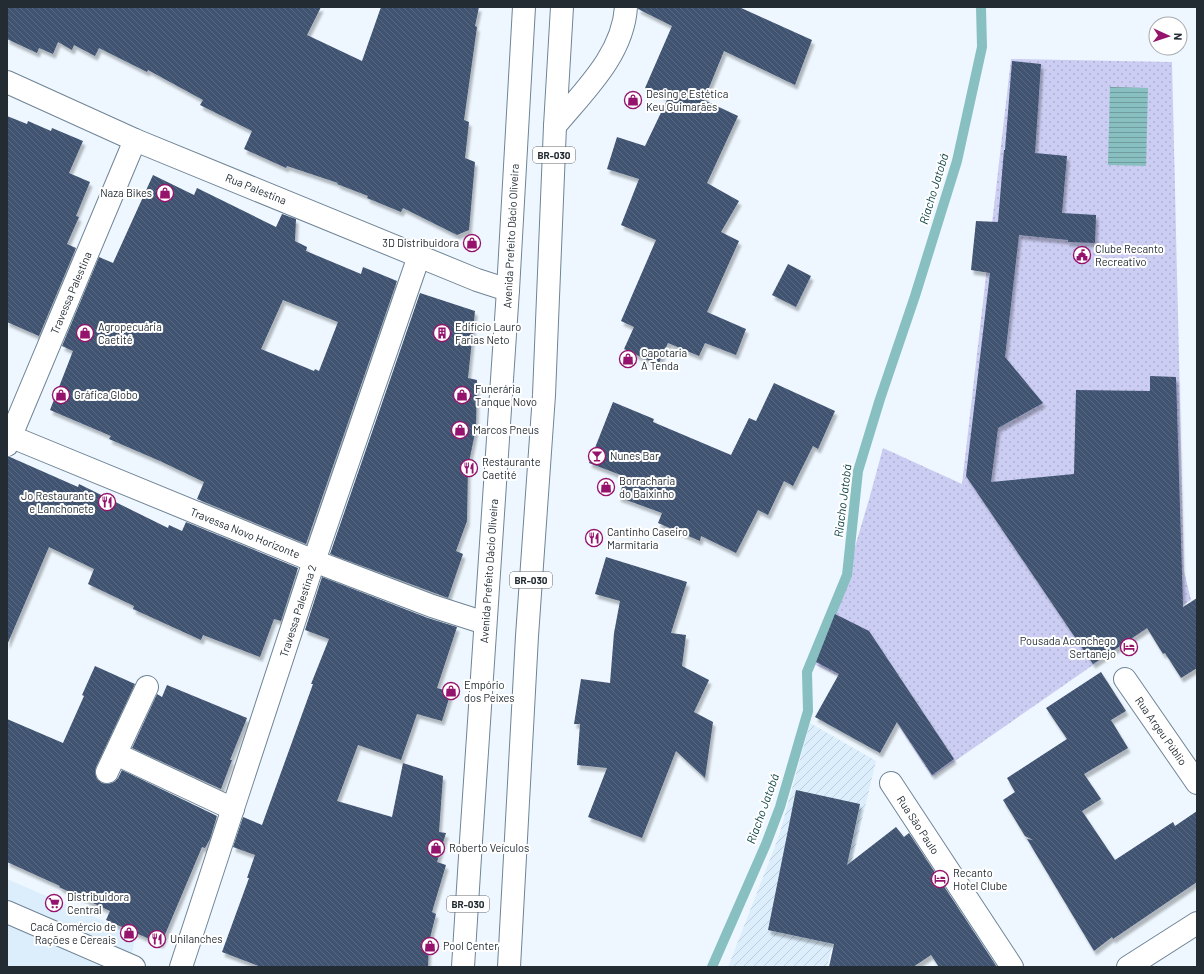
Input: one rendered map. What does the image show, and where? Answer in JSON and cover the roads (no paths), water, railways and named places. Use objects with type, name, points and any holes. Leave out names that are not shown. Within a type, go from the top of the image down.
[{"type":"street","name":"Avenida Prefeito Dácio Oliveira","points":[[463,967],[508,290],[524,7]]},
{"type":"street","name":"BR-030","points":[[509,967],[527,636],[544,395],[555,126],[562,7]]},
{"type":"street","points":[[555,126],[610,57],[619,39],[626,17],[626,7]]},
{"type":"street","name":"Rua Palestina","points":[[7,82],[135,140],[477,280],[508,290]]},
{"type":"street","name":"Travessa Palestina","points":[[8,439],[135,140]]},
{"type":"street","name":"Travessa Palestina 2","points":[[181,967],[314,561],[419,256]]},
{"type":"street","name":"Travessa Novo Horizonte","points":[[8,439],[314,561],[432,606],[485,623]]},
{"type":"street","name":"Rua Argeu Públio","points":[[1125,679],[1197,783]]},
{"type":"street","points":[[148,688],[112,763],[233,809]]},
{"type":"street","name":"Rua São Paulo","points":[[891,783],[1012,967]]},
{"type":"street","points":[[7,912],[100,960],[134,967]]},
{"type":"street","points":[[1128,967],[1197,923]]},
{"type":"waterway","name":"Riacho Jatobá","points":[[712,967],[766,844],[780,807],[808,711],[807,672],[847,575],[858,471],[957,161],[982,47],[981,7]]},
{"type":"place","name":"Desing e Estética Keu Guimarães","points":[[633,100]]},
{"type":"place","name":"Naza Bikes","points":[[165,193]]},
{"type":"place","name":"3D Distribuidora","points":[[472,243]]},
{"type":"place","name":"Clube Recanto Recreativo","points":[[1082,255]]},
{"type":"place","name":"Agropecuária Caetité","points":[[85,333]]},
{"type":"place","name":"Edifício Lauro Farias Neto","points":[[442,333]]},
{"type":"place","name":"Capotaria A Tenda","points":[[628,359]]},
{"type":"place","name":"Gráfica Globo","points":[[61,395]]},
{"type":"place","name":"Funerária Tanque Novo","points":[[462,395]]},
{"type":"place","name":"Marcos Pneus","points":[[460,430]]},
{"type":"place","name":"Nunes Bar","points":[[597,456]]},
{"type":"place","name":"Restaurante Caetité","points":[[469,468]]},
{"type":"place","name":"Borracharia do Baixinho","points":[[606,487]]},
{"type":"place","name":"Jo Restaurante e Lanchonete","points":[[107,502]]},
{"type":"place","name":"Cantinho Caseiro Marmitaria","points":[[594,538]]},
{"type":"place","name":"Pousada Aconchego Sertanejo","points":[[1129,647]]},
{"type":"place","name":"Empório dos Peixes","points":[[451,691]]},
{"type":"place","name":"Roberto Veículos","points":[[436,848]]},
{"type":"place","name":"Recanto Hotel Clube","points":[[940,879]]},
{"type":"place","name":"Distribuidora Central","points":[[54,903]]},
{"type":"place","name":"Cacá Comércio de Rações e Cereais","points":[[129,933]]},
{"type":"place","name":"Unilanches","points":[[157,939]]},
{"type":"place","name":"Pool Center","points":[[430,946]]}]
